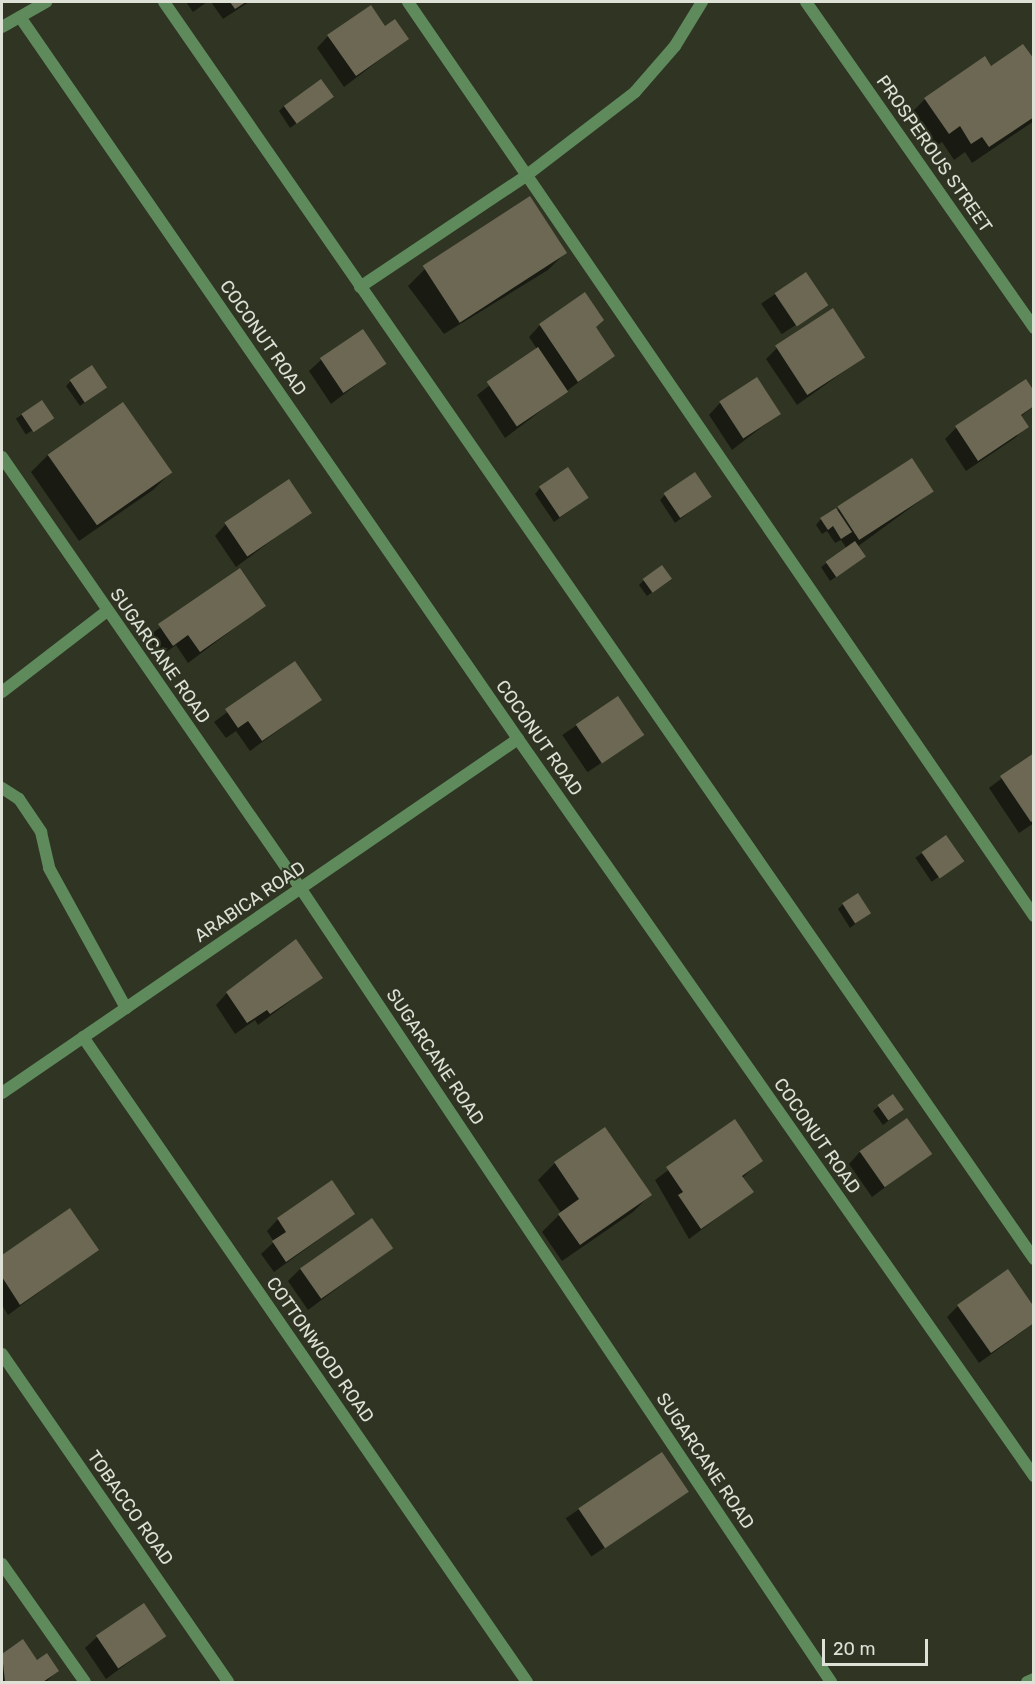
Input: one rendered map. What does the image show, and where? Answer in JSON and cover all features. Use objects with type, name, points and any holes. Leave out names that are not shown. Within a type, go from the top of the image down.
[{"type":"street","points":[[2,27],[46,2]]},
{"type":"street","points":[[164,2],[1034,1258]]},
{"type":"street","points":[[408,2],[1034,916]]},
{"type":"street","points":[[360,287],[526,175],[635,92],[675,45],[702,2]]},
{"type":"street","name":"PROSPEROUS STREET","points":[[806,2],[1034,328]]},
{"type":"street","name":"COCONUT ROAD","points":[[20,17],[518,739],[1034,1476]]},
{"type":"street","name":"SUGARCANE ROAD","points":[[2,457],[301,889],[831,1683]]},
{"type":"street","points":[[2,692],[107,611]]},
{"type":"street","name":"ARABICA ROAD","points":[[2,1093],[518,739]]},
{"type":"street","points":[[2,788],[19,799],[41,832],[49,868],[126,1008]]},
{"type":"street","name":"COTTONWOOD ROAD","points":[[83,1037],[527,1683]]},
{"type":"street","name":"TOBACCO ROAD","points":[[2,1354],[228,1683]]},
{"type":"street","points":[[2,1564],[85,1683]]},
{"type":"street","points":[[1027,1683],[1034,1679]]},
{"type":"building","points":[[230,2],[246,2],[235,9]]},
{"type":"building","points":[[371,5],[385,26],[395,19],[409,39],[356,76],[327,35]]},
{"type":"building","points":[[1023,44],[1034,59],[1034,117],[989,147],[982,137],[971,144],[960,126],[949,134],[924,98],[985,56],[991,66]]},
{"type":"building","points":[[321,79],[334,97],[297,124],[284,106]]},
{"type":"building","points":[[530,196],[567,253],[460,323],[423,266]]},
{"type":"building","points":[[806,272],[828,305],[797,326],[774,293]]},
{"type":"building","points":[[585,292],[604,320],[596,327],[615,356],[578,382],[539,324]]},
{"type":"building","points":[[833,308],[865,357],[807,395],[775,346]]},
{"type":"building","points":[[363,329],[386,364],[343,393],[320,358]]},
{"type":"building","points":[[538,347],[568,392],[517,426],[487,382]]},
{"type":"building","points":[[92,365],[107,387],[85,402],[70,380]]},
{"type":"building","points":[[757,377],[781,414],[743,438],[719,402]]},
{"type":"building","points":[[1026,379],[1034,391],[1034,406],[1021,415],[1029,427],[978,461],[955,426]]},
{"type":"building","points":[[42,400],[54,418],[34,432],[21,414]]},
{"type":"building","points":[[123,402],[172,472],[97,525],[48,455]]},
{"type":"building","points":[[912,458],[934,492],[859,540],[837,506]]},
{"type":"building","points":[[568,467],[589,498],[560,517],[539,487]]},
{"type":"building","points":[[695,472],[712,497],[680,518],[663,493]]},
{"type":"building","points":[[289,479],[312,513],[247,557],[224,523]]},
{"type":"building","points":[[836,508],[852,532],[841,539],[833,526],[828,530],[820,518]]},
{"type":"building","points":[[855,541],[866,557],[836,577],[826,562]]},
{"type":"building","points":[[662,565],[672,579],[653,593],[643,579]]},
{"type":"building","points":[[240,568],[266,606],[200,652],[188,635],[173,646],[158,624]]},
{"type":"building","points":[[295,661],[322,700],[262,741],[248,721],[238,728],[225,709]]},
{"type":"building","points":[[618,696],[644,735],[602,763],[576,725]]},
{"type":"building","points":[[1034,753],[1034,820],[1031,822],[1000,776]]},
{"type":"building","points":[[946,835],[964,861],[940,878],[921,852]]},
{"type":"building","points":[[858,893],[871,913],[855,923],[842,903]]},
{"type":"building","points":[[296,939],[323,978],[270,1014],[267,1010],[247,1023],[226,992]]},
{"type":"building","points":[[893,1094],[904,1110],[888,1120],[877,1105]]},
{"type":"building","points":[[907,1118],[932,1154],[885,1187],[859,1151]]},
{"type":"building","points":[[735,1119],[763,1161],[742,1176],[754,1192],[701,1229],[678,1195],[683,1192],[666,1167]]},
{"type":"building","points":[[605,1127],[652,1195],[580,1245],[558,1214],[579,1199],[554,1162]]},
{"type":"building","points":[[332,1180],[355,1214],[286,1262],[272,1241],[286,1232],[277,1218]]},
{"type":"building","points":[[70,1208],[99,1250],[20,1305],[2,1277],[2,1255]]},
{"type":"building","points":[[372,1218],[393,1248],[321,1299],[300,1268]]},
{"type":"building","points":[[1008,1269],[1034,1307],[1034,1323],[991,1353],[957,1305]]},
{"type":"building","points":[[662,1452],[689,1492],[605,1548],[578,1508]]},
{"type":"building","points":[[144,1603],[166,1636],[118,1669],[96,1635]]},
{"type":"building","points":[[23,1639],[37,1660],[47,1653],[59,1671],[43,1682],[5,1682],[2,1654]]}]
